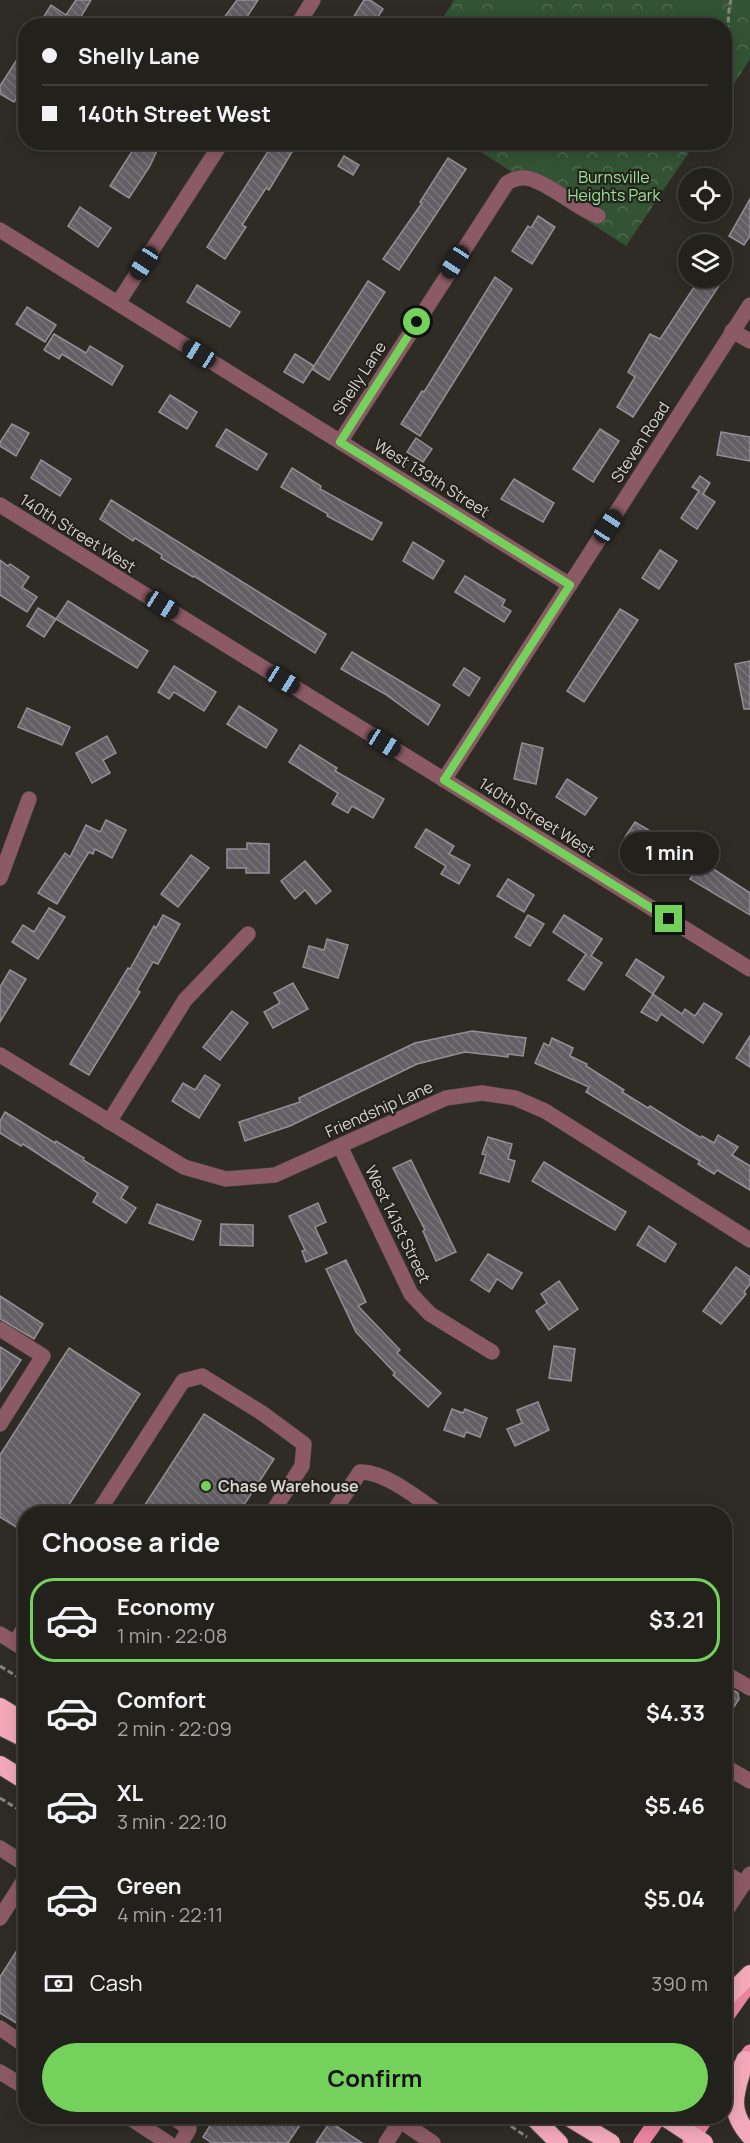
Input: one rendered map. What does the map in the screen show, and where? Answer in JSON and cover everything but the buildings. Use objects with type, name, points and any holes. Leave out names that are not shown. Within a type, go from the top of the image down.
[{"type":"highway","points":[[0,1707],[18,1718]]},
{"type":"highway","points":[[0,1726],[18,1735]]},
{"type":"highway","points":[[0,1765],[18,1776]]},
{"type":"highway","points":[[732,1992],[750,1974]]},
{"type":"highway","points":[[747,2056],[737,2085],[735,2111],[737,2120],[750,2136]]},
{"type":"highway","points":[[540,2124],[559,2143]]},
{"type":"highway","points":[[580,2124],[610,2143]]},
{"type":"highway","points":[[672,2124],[696,2141]]},
{"type":"main road","points":[[732,2009],[750,1983]]},
{"type":"main road","points":[[732,2079],[747,2056]]},
{"type":"main road","points":[[641,2143],[655,2124]]},
{"type":"main road","points":[[696,2141],[703,2124]]},
{"type":"street","points":[[302,18],[314,0]]},
{"type":"street","points":[[118,303],[217,150]]},
{"type":"street","name":"Shelly Lane","points":[[340,442],[507,183],[516,178],[533,179],[584,211],[598,216]]},
{"type":"street","name":"West 139th Street","points":[[0,230],[570,585]]},
{"type":"street","name":"Steven Road","points":[[444,780],[750,305]]},
{"type":"street","points":[[732,332],[750,341]]},
{"type":"street","name":"140th Street West","points":[[0,506],[750,969]]},
{"type":"street","points":[[0,878],[29,799]]},
{"type":"street","points":[[109,1122],[185,1000],[248,934]]},
{"type":"street","name":"Friendship Lane","points":[[0,1055],[184,1167],[226,1179],[275,1175],[446,1098],[482,1093],[515,1098],[545,1112],[750,1240]]},
{"type":"street","name":"West 141st Street","points":[[340,1146],[411,1294],[430,1314],[492,1352]]},
{"type":"street","points":[[0,1329],[43,1356],[3,1414]]},
{"type":"street","points":[[102,1506],[183,1381],[202,1376],[262,1413],[304,1444],[302,1466],[276,1506]]},
{"type":"street","points":[[337,1506],[360,1473],[364,1472],[383,1477],[428,1506]]},
{"type":"street","points":[[0,1634],[18,1645]]},
{"type":"street","points":[[732,1677],[750,1688]]},
{"type":"street","points":[[732,1775],[750,1782]]},
{"type":"street","points":[[0,1848],[18,1860]]},
{"type":"street","points":[[732,1874],[747,1879],[732,1902]]},
{"type":"street","points":[[0,1918],[18,1890]]},
{"type":"street","points":[[0,2028],[18,2040]]},
{"type":"street","points":[[0,2072],[18,2083]]},
{"type":"street","points":[[139,2124],[168,2143]]},
{"type":"street","points":[[181,2143],[192,2124]]},
{"type":"street","points":[[386,2143],[395,2124]]},
{"type":"street","points":[[404,2124],[433,2143]]},
{"type":"path","points":[[728,18],[731,0]]},
{"type":"path","points":[[0,1666],[18,1677]]},
{"type":"path","points":[[0,1798],[18,1809]]},
{"type":"path","points":[[508,2124],[529,2138]]},
{"type":"green space","points":[[454,0],[750,0],[750,59],[732,87],[732,18],[443,18]]},
{"type":"green space","points":[[499,0],[523,0],[537,18],[488,18]]},
{"type":"green space","points":[[673,0],[716,0],[707,18],[691,18]]},
{"type":"green space","name":"Burnsville Heights Park","points":[[478,150],[690,150],[626,246]]},
{"type":"green space","points":[[510,150],[559,150],[553,176]]},
{"type":"place","name":"Chase Warehouse","points":[[206,1486]]},
{"type":"route","points":[[417,322],[340,442],[570,585],[444,780],[669,919]]}]
